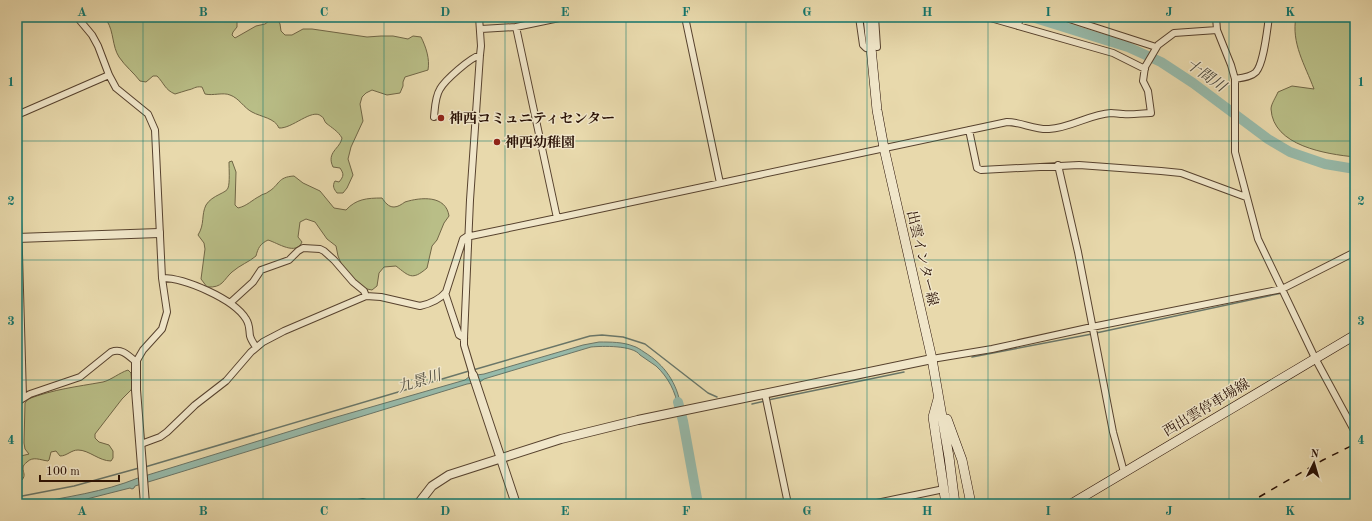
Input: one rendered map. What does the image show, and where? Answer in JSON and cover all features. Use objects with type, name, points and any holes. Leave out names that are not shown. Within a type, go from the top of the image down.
[{"type":"main road","name":"出雲インター線","points":[[868,17],[873,79],[884,148],[932,359],[949,457],[955,504]]},
{"type":"main road","name":"西出雲停車場線","points":[[1071,504],[1355,335]]},
{"type":"main road","points":[[939,399],[933,417],[946,504]]},
{"type":"main road","points":[[939,399],[962,460],[971,504]]},
{"type":"street","points":[[76,17],[92,35],[98,46],[108,75],[116,88],[148,114],[155,130],[159,233],[162,278],[167,312],[162,329],[138,356],[136,362],[135,377],[145,504]]},
{"type":"street","points":[[479,17],[481,46],[468,236],[464,345],[516,504]]},
{"type":"street","points":[[481,29],[516,27],[564,17]]},
{"type":"street","points":[[685,17],[720,183]]},
{"type":"street","points":[[858,17],[863,45],[866,48]]},
{"type":"street","points":[[875,17],[877,48]]},
{"type":"street","points":[[987,17],[1019,22],[1113,53],[1145,68]]},
{"type":"street","points":[[1063,17],[1156,48]]},
{"type":"street","points":[[1216,17],[1217,30],[1235,79],[1236,101],[1234,152],[1258,239],[1315,358],[1355,432]]},
{"type":"street","points":[[1235,79],[1251,75],[1257,71],[1265,46],[1269,17]]},
{"type":"street","points":[[516,27],[557,218]]},
{"type":"street","points":[[464,338],[459,335],[445,293],[463,239],[468,236],[1007,122],[1017,122],[1037,128],[1049,129],[1071,125],[1086,119],[1111,113],[1151,113],[1148,91],[1143,81],[1145,68],[1156,48],[1174,33],[1217,30]]},
{"type":"street","points":[[434,117],[440,89],[458,70],[476,56],[480,55]]},
{"type":"street","points":[[17,115],[108,75]]},
{"type":"street","points":[[969,130],[977,168],[988,170],[1079,165],[1181,173],[1246,197]]},
{"type":"street","points":[[1058,165],[1078,252],[1113,432],[1124,472]]},
{"type":"street","points":[[17,183],[23,397]]},
{"type":"street","points":[[18,238],[159,233]]},
{"type":"street","points":[[230,303],[255,279],[261,270],[290,260],[303,248],[320,249],[324,251],[353,282],[365,292],[366,296]]},
{"type":"street","points":[[418,504],[432,486],[443,478],[500,458],[585,433],[932,359],[992,349],[1092,327],[1282,289],[1355,252]]},
{"type":"street","points":[[162,278],[181,281],[195,286],[230,303],[242,313],[247,320],[250,338],[256,347]]},
{"type":"street","points":[[140,444],[160,437],[167,432],[195,405],[223,383],[256,347],[280,333],[366,296],[381,297],[420,306],[430,303],[445,293]]},
{"type":"street","points":[[17,402],[23,397],[80,377],[111,352],[124,352],[136,362]]},
{"type":"street","points":[[765,394],[788,504]]},
{"type":"street","points":[[872,504],[944,489]]},
{"type":"street","points":[[354,504],[363,502],[369,504]]},
{"type":"green space","points":[[87,17],[235,17],[237,19],[237,27],[232,35],[235,38],[256,26],[265,24],[273,18],[277,18],[281,31],[285,35],[292,35],[303,29],[312,29],[367,37],[393,36],[408,39],[413,36],[421,37],[427,53],[428,70],[405,77],[400,93],[387,95],[372,90],[362,97],[360,104],[363,121],[351,147],[348,159],[353,175],[343,193],[337,193],[334,183],[335,181],[339,182],[343,177],[343,173],[340,168],[333,167],[331,158],[342,138],[337,131],[326,123],[322,117],[317,114],[312,115],[290,125],[279,128],[274,122],[252,112],[236,98],[230,95],[205,94],[202,87],[196,87],[175,94],[167,88],[157,76],[153,76],[146,82],[140,81],[119,57],[107,21]]},
{"type":"green space","points":[[1296,17],[1355,17],[1355,157],[1330,153],[1303,146],[1291,140],[1281,132],[1274,122],[1271,107],[1278,92],[1292,86],[1314,89],[1297,45],[1295,36]]},
{"type":"green space","points":[[232,161],[236,172],[235,205],[238,208],[267,193],[284,178],[294,176],[303,183],[320,191],[334,208],[346,210],[358,201],[371,198],[382,198],[392,207],[411,200],[432,199],[443,204],[447,209],[449,216],[444,223],[437,240],[432,246],[427,268],[418,275],[411,276],[396,266],[384,267],[379,273],[377,286],[372,290],[362,288],[343,268],[336,246],[327,239],[315,222],[306,219],[300,222],[298,237],[302,242],[299,246],[296,248],[291,248],[268,240],[260,246],[256,256],[235,270],[220,285],[207,287],[201,279],[205,249],[204,243],[198,235],[202,227],[206,205],[228,188],[229,162]]},
{"type":"green space","points":[[128,370],[131,373],[131,390],[122,399],[95,434],[95,438],[99,442],[109,445],[113,451],[113,458],[111,461],[107,461],[82,450],[76,450],[60,456],[56,451],[51,452],[48,461],[37,459],[29,460],[23,466],[24,475],[22,480],[17,479],[17,457],[29,454],[25,449],[24,443],[25,403],[28,399],[56,391],[103,382]]},
{"type":"shaded area","points":[[599,342],[617,342],[629,345],[651,357],[669,375],[679,398],[681,407],[678,408],[671,385],[664,375],[656,366],[636,352],[631,349],[617,347],[591,347],[135,486],[132,489],[130,488],[67,504],[30,504],[85,494],[112,487],[333,418],[465,380],[470,376],[484,374],[583,345]]},
{"type":"waterway","name":"十間川","points":[[1032,17],[1128,47],[1161,62],[1193,83],[1268,139],[1290,152],[1325,164],[1355,169]]},
{"type":"waterway","points":[[1096,333],[1282,293]]},
{"type":"waterway","points":[[972,357],[1092,334]]},
{"type":"waterway","points":[[473,370],[590,336],[602,335],[623,337],[645,344],[708,393],[717,397]]},
{"type":"waterway","points":[[145,467],[469,371]]},
{"type":"waterway","points":[[768,400],[904,372]]},
{"type":"waterway","points":[[752,404],[765,401]]},
{"type":"waterway","name":"九景川","points":[[678,402],[683,421],[698,504]]},
{"type":"waterway","points":[[17,497],[74,486],[139,468]]},
{"type":"railway","points":[[1247,504],[1323,460],[1355,444]]},
{"type":"place","name":"神西コミュニティセンター","points":[[441,118]]},
{"type":"place","name":"神西幼稚園","points":[[497,142]]}]
